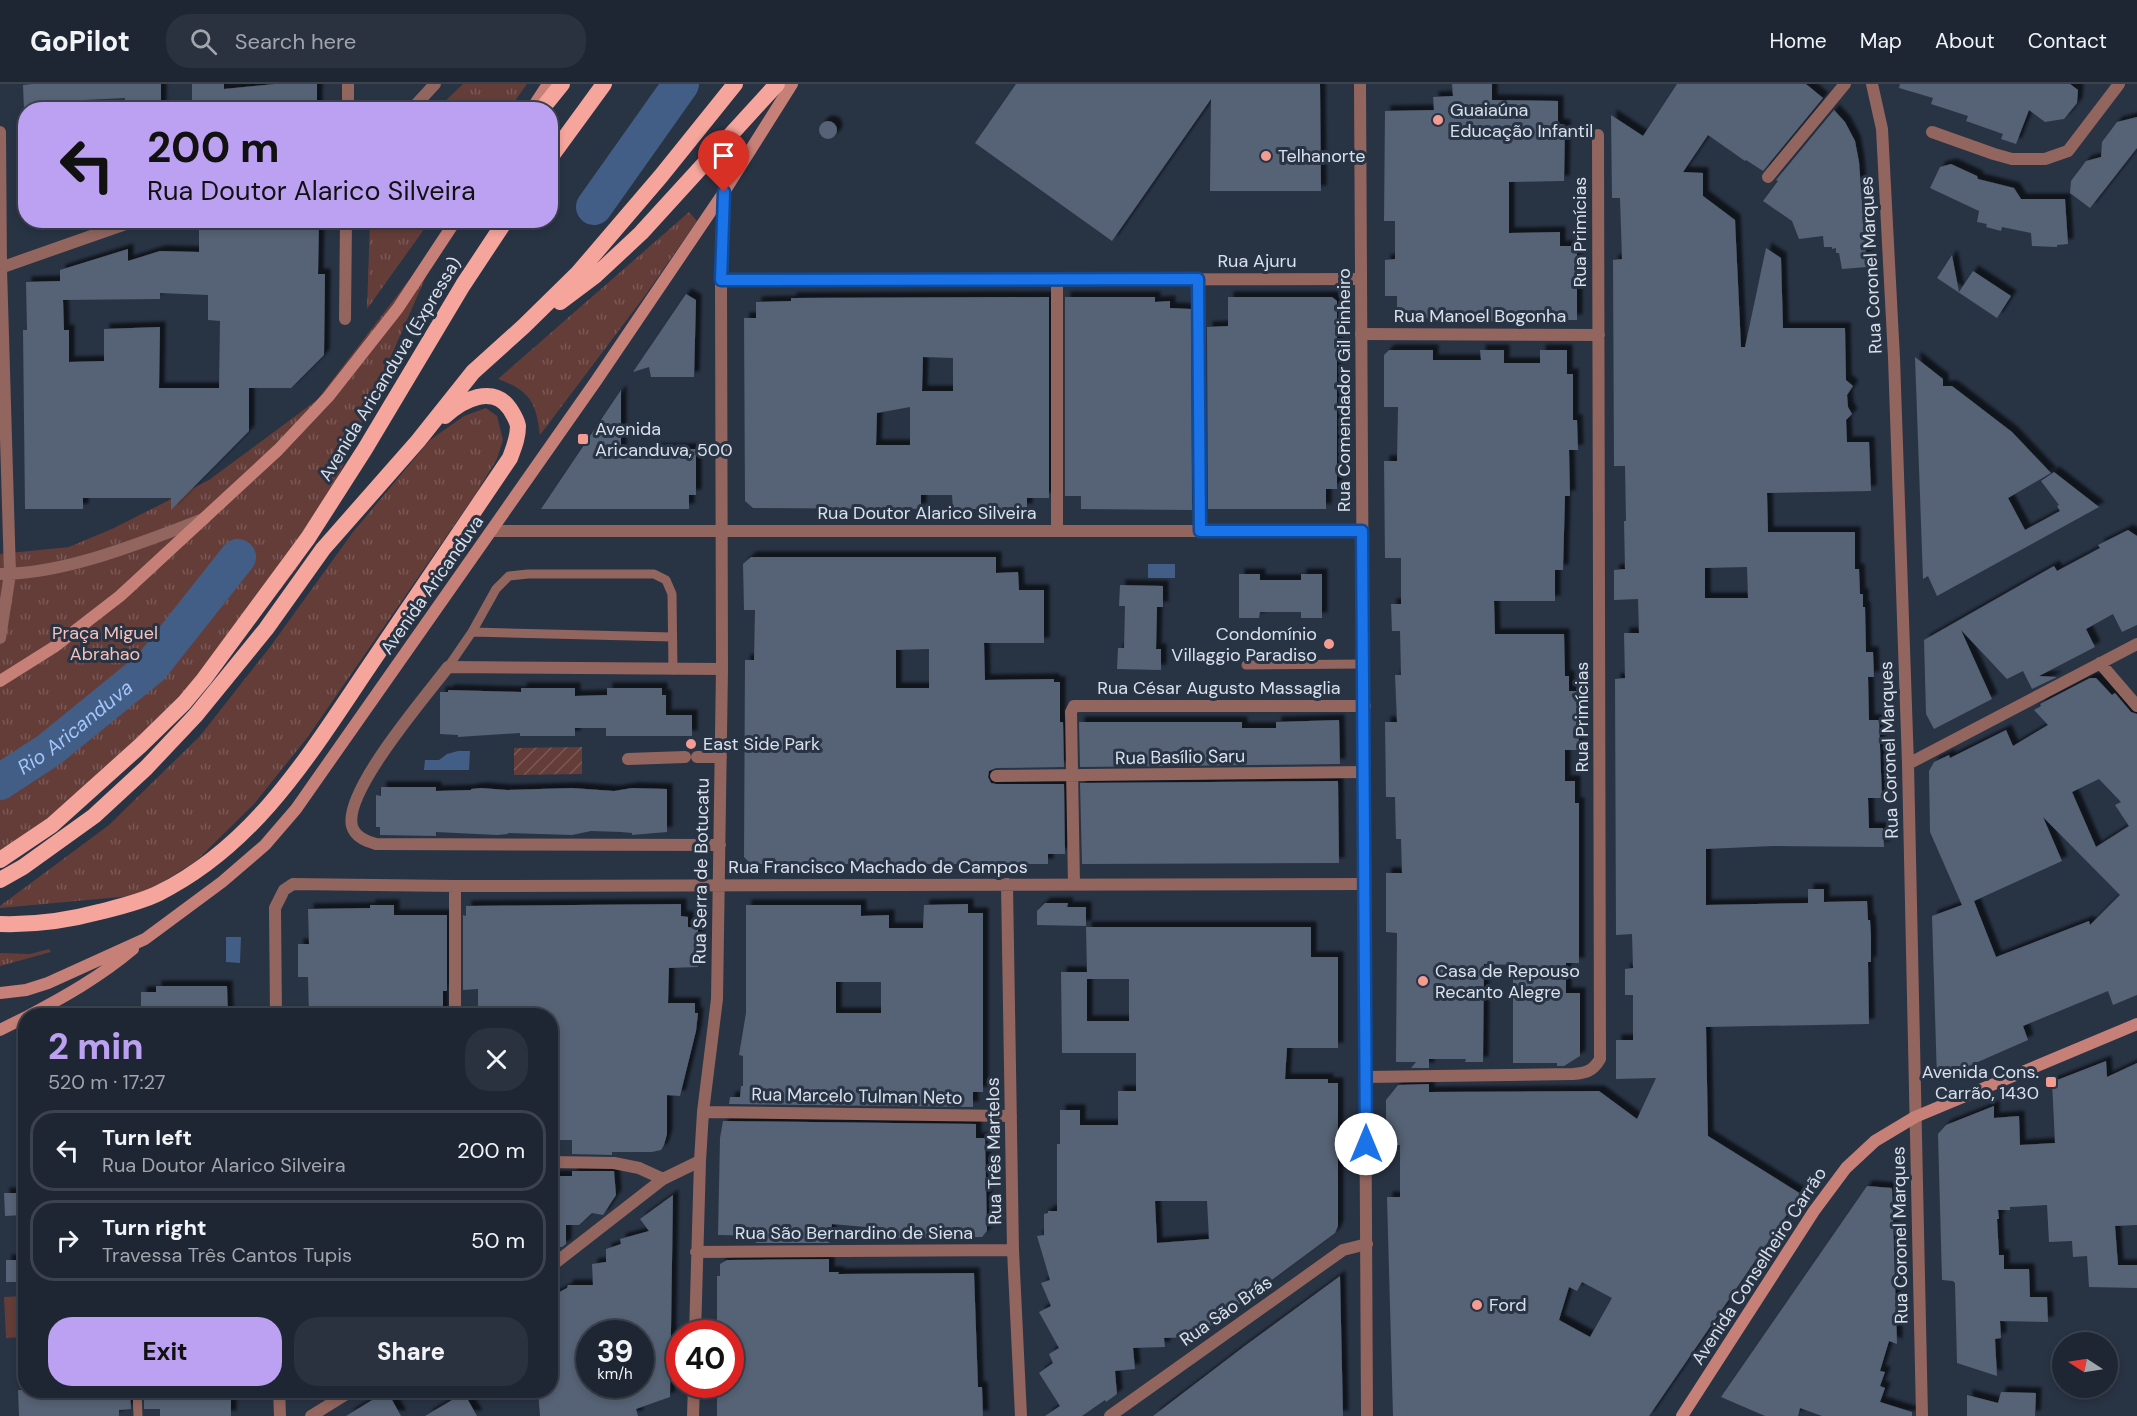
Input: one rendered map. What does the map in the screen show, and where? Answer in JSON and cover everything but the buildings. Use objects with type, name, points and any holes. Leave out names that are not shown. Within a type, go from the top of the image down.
[{"type":"highway","points":[[547,102],[562,84]]},
{"type":"highway","points":[[558,147],[604,84]]},
{"type":"highway","points":[[0,880],[23,867],[94,816],[146,768],[196,715],[266,629],[323,549],[418,441],[473,372],[524,326],[585,264],[661,176],[735,84]]},
{"type":"highway","points":[[524,326],[596,274],[641,233],[777,84]]},
{"type":"highway","name":"Avenida Aricanduva (Expressa)","points":[[0,860],[52,825],[184,703],[308,538],[365,449],[463,285],[501,228]]},
{"type":"highway","points":[[0,924],[23,925],[65,921],[119,907],[159,893],[219,857],[252,825],[296,775],[510,458],[517,439],[518,423],[508,406],[496,396],[482,395],[454,408],[418,441]]},
{"type":"main road","points":[[536,102],[548,84]]},
{"type":"main road","name":"Avenida Aricanduva","points":[[0,993],[26,990],[48,983],[145,939],[222,882],[265,845],[296,809],[493,531],[724,192],[792,84]]},
{"type":"main road","points":[[0,681],[54,647],[120,596],[278,450],[328,397],[398,309],[451,228]]},
{"type":"main road","points":[[43,1008],[69,995],[108,970],[145,939]]},
{"type":"main road","points":[[0,1030],[18,1021]]},
{"type":"main road","name":"Avenida Conselheiro Carrão","points":[[1682,1416],[1814,1211],[1846,1168],[1875,1141],[1915,1117],[2137,1024]]},
{"type":"street","points":[[348,84],[348,102]]},
{"type":"street","points":[[418,102],[435,84]]},
{"type":"street","name":"Rua Comendador Gil Pinheiro","points":[[1360,84],[1368,1416]]},
{"type":"street","points":[[1768,177],[1845,84]]},
{"type":"street","name":"Rua Coronel Marques","points":[[1872,84],[1882,129],[1894,358],[1908,764],[1922,1416]]},
{"type":"street","points":[[1932,132],[2012,159],[2045,159],[2068,151],[2119,84]]},
{"type":"street","points":[[0,132],[5,574],[0,638]]},
{"type":"street","name":"Rua Primícias","points":[[1366,1077],[1573,1074],[1584,1073],[1595,1068],[1600,1059],[1598,135]]},
{"type":"street","name":"Rua Serra de Botucatu","points":[[694,1320],[703,1112],[717,999],[720,885],[721,280],[724,192]]},
{"type":"street","points":[[0,268],[114,228]]},
{"type":"street","points":[[345,319],[346,228]]},
{"type":"street","points":[[1057,279],[1057,531]]},
{"type":"street","points":[[1198,279],[1200,531]]},
{"type":"street","name":"Rua Ajuru","points":[[721,280],[1361,279]]},
{"type":"street","name":"Rua Manoel Bogonha","points":[[1361,334],[1599,335]]},
{"type":"street","points":[[5,574],[66,565],[116,552],[205,519]]},
{"type":"street","name":"Rua Doutor Alarico Silveira","points":[[493,531],[1362,531]]},
{"type":"street","points":[[1908,764],[2137,644]]},
{"type":"street","points":[[2100,663],[2137,706]]},
{"type":"street","points":[[720,845],[376,844],[362,840],[352,827],[351,813],[372,766],[448,667],[722,669]]},
{"type":"street","name":"Rua César Augusto Massaglia","points":[[1073,776],[1071,712],[1073,707],[1365,706]]},
{"type":"street","points":[[628,759],[721,757]]},
{"type":"street","name":"Rua Basílio Saru","points":[[996,776],[1365,772]]},
{"type":"street","points":[[1073,776],[1074,884]]},
{"type":"street","name":"Rua Francisco Machado de Campos","points":[[276,1008],[275,908],[284,890],[293,884],[455,886],[1365,884]]},
{"type":"street","name":"Rua Três Martelos","points":[[1007,885],[1013,1250],[1021,1416]]},
{"type":"street","points":[[455,886],[455,1008]]},
{"type":"street","name":"Rua Marcelo Tulman Neto","points":[[703,1112],[1011,1116]]},
{"type":"street","points":[[558,1262],[663,1179],[700,1161]]},
{"type":"street","points":[[558,1162],[614,1163],[639,1168],[663,1179]]},
{"type":"street","name":"Rua São Brás","points":[[1110,1416],[1343,1250],[1367,1244]]},
{"type":"street","name":"Rua São Bernardino de Siena","points":[[696,1252],[1013,1250]]},
{"type":"street","points":[[279,1398],[280,1416]]},
{"type":"street","points":[[311,1416],[340,1398]]},
{"type":"street","points":[[693,1416],[694,1398]]},
{"type":"lane","points":[[448,667],[472,632],[496,589],[509,576],[654,574],[666,580],[672,594],[673,670]]},
{"type":"lane","points":[[472,632],[672,637]]},
{"type":"lane","points":[[1246,665],[1364,664]]},
{"type":"lane","points":[[137,1398],[138,1416]]},
{"type":"green space","points":[[463,84],[527,84],[514,102],[444,102]]},
{"type":"green space","points":[[689,212],[697,221],[644,297],[540,435],[530,399],[518,388],[498,379]]},
{"type":"green space","points":[[370,228],[425,228],[367,309]]},
{"type":"green space","name":"Praça Miguel Abrahao","points":[[445,233],[300,564],[193,703],[0,869],[0,554],[69,547],[114,528],[209,480],[317,400]]},
{"type":"green space","points":[[486,408],[497,416],[503,440],[497,459],[475,495],[307,738],[254,804],[195,862],[142,895],[0,908],[109,825],[200,736],[270,647],[353,532],[430,440],[464,416]]},
{"type":"green space","points":[[582,747],[582,774],[514,775],[514,748]]},
{"type":"green space","points":[[49,949],[51,952],[0,966],[0,953],[30,954]]},
{"type":"green space","points":[[18,1296],[18,1337],[6,1338],[4,1297]]},
{"type":"water","points":[[1148,564],[1175,564],[1175,578],[1148,578]]},
{"type":"water","points":[[470,751],[469,770],[424,770],[425,760],[439,760],[447,754]]},
{"type":"water","points":[[226,937],[241,937],[240,963],[226,962]]},
{"type":"waterway","name":"Rio Aricanduva","points":[[594,207],[681,84]]},
{"type":"waterway","name":"Rio Aricanduva","points":[[0,782],[49,750],[151,667],[238,557]]},
{"type":"place","name":"Guaiaúna Educação Infantil","points":[[1438,120]]},
{"type":"place","name":"Telhanorte","points":[[1266,156]]},
{"type":"place","name":"Avenida Aricanduva, 500","points":[[583,439]]},
{"type":"place","name":"Condomínio Villaggio Paradiso","points":[[1329,644]]},
{"type":"place","name":"East Side Park","points":[[691,744]]},
{"type":"place","name":"Casa de Repouso Recanto Alegre","points":[[1423,981]]},
{"type":"place","name":"Avenida Cons. Carrão, 1430","points":[[2051,1082]]},
{"type":"place","name":"Ford","points":[[1477,1305]]},
{"type":"route","points":[[724,192],[721,280],[1198,279],[1200,531],[1362,531],[1366,1144]]}]
